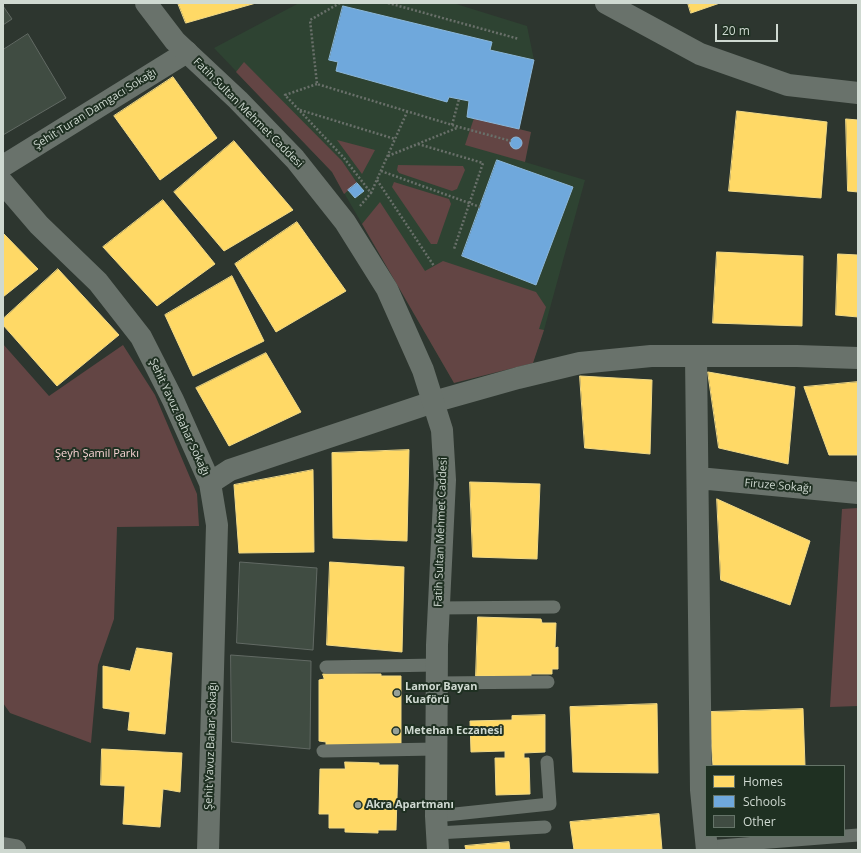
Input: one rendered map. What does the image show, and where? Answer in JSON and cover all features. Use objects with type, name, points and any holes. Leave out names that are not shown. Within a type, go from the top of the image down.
[{"type":"street","name":"Fatih Sultan Mehmet Caddesi","points":[[146,3],[175,40],[238,100],[295,159],[346,222],[388,289],[423,370],[442,430],[445,480],[438,608],[436,749],[437,833]]},
{"type":"street","points":[[606,3],[700,54],[788,85],[858,93]]},
{"type":"street","name":"Şehit Turan Damgacı Sokağı","points":[[3,166],[187,52]]},
{"type":"street","name":"Şehit Yavuz Bahar Sokağı","points":[[3,183],[39,225],[98,282],[141,337],[173,400],[210,483],[216,525],[208,850]]},
{"type":"street","points":[[210,483],[230,470],[433,402],[518,378],[580,363],[651,356],[797,356],[858,358]]},
{"type":"street","points":[[696,356],[701,790],[705,829]]},
{"type":"street","name":"Firuze Sokağı","points":[[698,478],[858,493]]},
{"type":"street","points":[[706,837],[707,849]]},
{"type":"street","points":[[3,848],[15,850]]},
{"type":"lane","points":[[438,608],[554,607]]},
{"type":"lane","points":[[326,667],[548,682]]},
{"type":"lane","points":[[323,751],[436,749]]},
{"type":"lane","points":[[437,833],[550,804],[547,762]]},
{"type":"lane","points":[[437,833],[545,827]]},
{"type":"lane","points":[[845,836],[858,835]]},
{"type":"lane","points":[[707,849],[836,837]]},
{"type":"path","points":[[317,84],[310,20],[340,3]]},
{"type":"path","points":[[388,3],[519,39]]},
{"type":"path","points":[[407,112],[371,193],[344,158],[285,95],[317,84],[407,112],[511,141]]},
{"type":"path","points":[[452,125],[459,99]]},
{"type":"path","points":[[300,110],[395,139]]},
{"type":"path","points":[[387,156],[459,127]]},
{"type":"path","points":[[418,144],[483,163],[454,249]]},
{"type":"path","points":[[381,171],[470,202],[480,207]]},
{"type":"path","points":[[377,180],[434,266]]},
{"type":"shaded area","points":[[299,3],[453,3],[527,26],[534,60],[519,129],[531,132],[525,162],[585,180],[544,330],[533,363],[454,383],[332,172],[214,48]]},
{"type":"green space","points":[[244,62],[342,161],[357,183],[344,194],[332,172],[236,72]]},
{"type":"green space","points":[[474,118],[531,132],[525,162],[465,145]]},
{"type":"green space","points":[[337,140],[375,150],[362,174]]},
{"type":"green space","points":[[398,165],[463,166],[465,170],[457,189],[452,191],[399,173],[397,170]]},
{"type":"green space","points":[[394,182],[449,199],[451,204],[437,244],[431,244],[392,187]]},
{"type":"green space","points":[[380,202],[425,271],[443,261],[536,292],[546,307],[539,329],[544,330],[533,363],[454,383],[362,224]]},
{"type":"green space","name":"Şeyh Şamil Parkı","points":[[3,344],[49,396],[123,345],[155,395],[197,494],[199,526],[117,527],[114,619],[98,665],[91,743],[10,713],[3,703]]},
{"type":"green space","points":[[858,508],[858,706],[830,707],[842,509]]},
{"type":"building: Homes","points":[[178,3],[256,3],[186,23]]},
{"type":"building: Homes","points":[[688,3],[720,3],[691,13]]},
{"type":"building: Homes","points":[[173,77],[217,138],[160,180],[114,116]]},
{"type":"building: Homes","points":[[737,111],[827,122],[821,198],[729,191]]},
{"type":"building: Homes","points":[[846,119],[858,120],[858,192],[848,191]]},
{"type":"building: Homes","points":[[234,141],[293,210],[224,251],[174,192]]},
{"type":"building: Homes","points":[[163,200],[215,264],[157,306],[103,247]]},
{"type":"building: Homes","points":[[297,222],[346,291],[276,332],[235,264]]},
{"type":"building: Homes","points":[[3,233],[38,269],[3,297]]},
{"type":"building: Homes","points":[[717,252],[803,256],[802,326],[713,323]]},
{"type":"building: Homes","points":[[838,254],[858,255],[858,317],[836,315]]},
{"type":"building: Homes","points":[[58,269],[119,335],[57,386],[3,325],[3,319]]},
{"type":"building: Homes","points":[[232,276],[264,341],[193,376],[165,315]]},
{"type":"building: Homes","points":[[266,353],[301,412],[229,446],[196,388]]},
{"type":"building: Homes","points":[[708,372],[795,387],[788,464],[719,448]]},
{"type":"building: Homes","points":[[580,376],[652,380],[650,454],[585,448]]},
{"type":"building: Homes","points":[[858,382],[858,455],[829,455],[804,387]]},
{"type":"building: Homes","points":[[409,450],[407,541],[333,538],[332,453]]},
{"type":"building: Homes","points":[[313,470],[314,552],[239,553],[234,485]]},
{"type":"building: Homes","points":[[470,482],[540,484],[537,559],[473,557]]},
{"type":"building: Homes","points":[[717,499],[810,541],[790,605],[721,580]]},
{"type":"building: Homes","points":[[330,562],[404,567],[402,652],[327,645]]},
{"type":"building: Homes","points":[[478,617],[541,619],[542,623],[556,623],[555,648],[558,647],[558,669],[552,669],[552,674],[531,674],[531,677],[476,676]]},
{"type":"building: Homes","points":[[137,648],[172,653],[165,734],[128,730],[130,712],[103,708],[103,666],[130,671]]},
{"type":"building: Homes","points":[[323,674],[381,674],[381,676],[401,676],[401,745],[326,745],[326,742],[319,741],[319,680],[324,679]]},
{"type":"building: Homes","points":[[657,704],[658,773],[573,772],[570,707]]},
{"type":"building: Homes","points":[[803,709],[805,765],[713,765],[709,712]]},
{"type":"building: Homes","points":[[545,715],[545,752],[524,753],[524,758],[529,758],[530,794],[496,795],[495,758],[505,758],[505,751],[471,752],[470,721],[512,720],[512,716]]},
{"type":"building: Homes","points":[[102,749],[182,753],[180,792],[163,789],[160,827],[123,824],[125,786],[101,785]]},
{"type":"building: Homes","name":"Akra Apartmanı","points":[[345,762],[398,765],[396,830],[378,830],[378,833],[345,832],[345,828],[329,828],[329,814],[319,814],[320,769],[345,769]]},
{"type":"building: Homes","points":[[659,814],[662,850],[574,850],[570,822]]},
{"type":"building: Homes","points":[[509,842],[510,850],[466,850],[465,846]]},
{"type":"building: Schools","points":[[343,6],[492,42],[490,50],[534,60],[519,129],[467,117],[469,101],[449,97],[447,102],[336,71],[338,62],[329,60]]},
{"type":"building: Schools","points":[[516,137],[520,139],[522,143],[520,147],[516,149],[512,147],[510,143],[512,139]]},
{"type":"building: Schools","points":[[497,160],[573,187],[536,285],[462,256]]},
{"type":"building: Schools","points":[[357,183],[364,191],[355,198],[348,190]]},
{"type":"building: Other","points":[[3,6],[12,19],[3,25]]},
{"type":"building: Other","points":[[28,34],[66,98],[3,135],[3,50]]},
{"type":"building: Other","points":[[240,562],[317,568],[313,650],[237,643]]},
{"type":"building: Other","points":[[231,655],[311,661],[310,749],[232,742]]},
{"type":"place","name":"Lamor Bayan Kuaförü","points":[[397,693]]},
{"type":"place","name":"Metehan Eczanesi","points":[[396,731]]},
{"type":"place","name":"Akra Apartmanı","points":[[358,805]]}]
